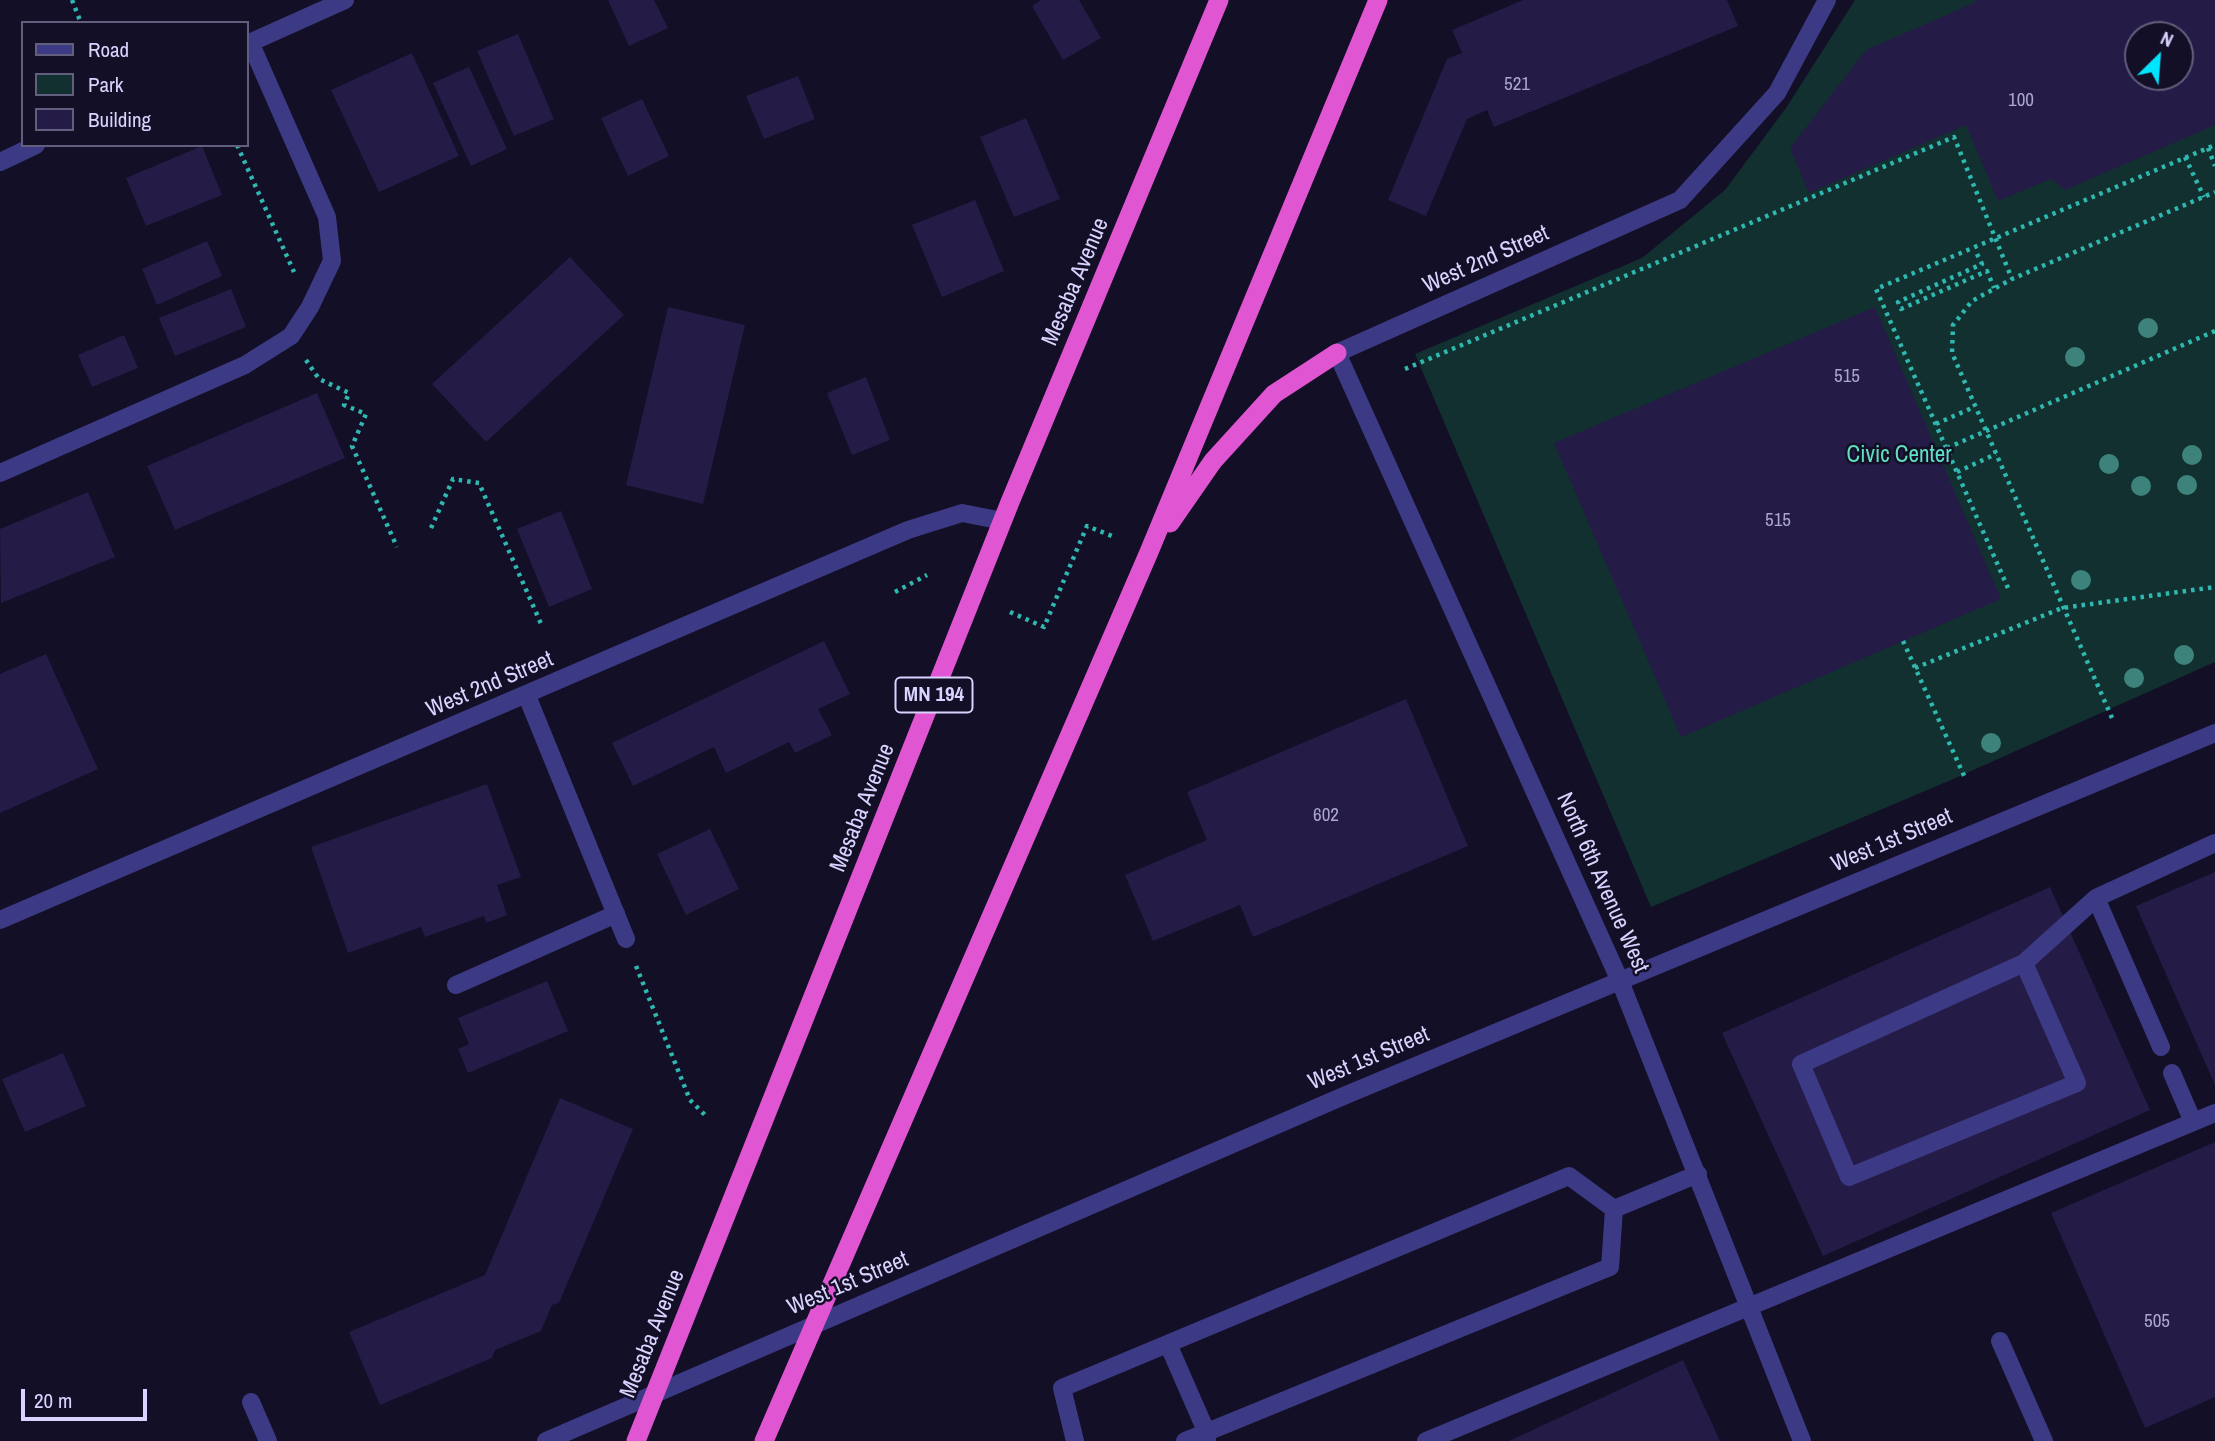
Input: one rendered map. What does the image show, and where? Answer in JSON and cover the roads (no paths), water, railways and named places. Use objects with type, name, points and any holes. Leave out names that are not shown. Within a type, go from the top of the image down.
[{"type":"highway","name":"Mesaba Avenue","points":[[636,1441],[1003,521],[1220,0]]},
{"type":"highway","points":[[764,1441],[902,1116],[1149,552],[1378,0]]},
{"type":"highway","name":"West 2nd Street","points":[[1149,552],[1213,461],[1275,394],[1337,353]]},
{"type":"street","points":[[0,472],[245,365],[291,336],[310,307],[332,261],[327,217],[248,43],[345,0]]},
{"type":"street","name":"West 2nd Street","points":[[1337,353],[1680,200],[1777,93],[1827,0]]},
{"type":"street","points":[[0,162],[32,147]]},
{"type":"street","name":"North 6th Avenue West","points":[[1337,353],[1620,981],[1752,1308],[1802,1441]]},
{"type":"street","name":"West 2nd Street","points":[[0,920],[941,517],[962,513],[1003,521]]},
{"type":"street","points":[[527,696],[626,939]]},
{"type":"street","name":"West 1st Street","points":[[546,1441],[1333,1100],[2215,733]]},
{"type":"street","points":[[2024,963],[2077,1083],[1849,1177],[1801,1064],[2024,963],[2096,898],[2215,843]]},
{"type":"street","points":[[2096,898],[2161,1047]]},
{"type":"street","points":[[456,985],[616,914]]},
{"type":"street","points":[[2172,1073],[2193,1122]]},
{"type":"street","points":[[1426,1441],[1752,1308],[2215,1113]]},
{"type":"street","points":[[1614,1209],[1698,1174]]},
{"type":"street","points":[[1075,1441],[1062,1388],[1569,1176],[1614,1209]]},
{"type":"street","points":[[1185,1441],[1206,1436],[1610,1267],[1614,1209]]},
{"type":"street","points":[[2000,1341],[2044,1441]]},
{"type":"street","points":[[1168,1344],[1206,1436]]},
{"type":"street","points":[[251,1402],[268,1441]]},
{"type":"park label","name":"Civic Center","points":[[1899,456]]}]
